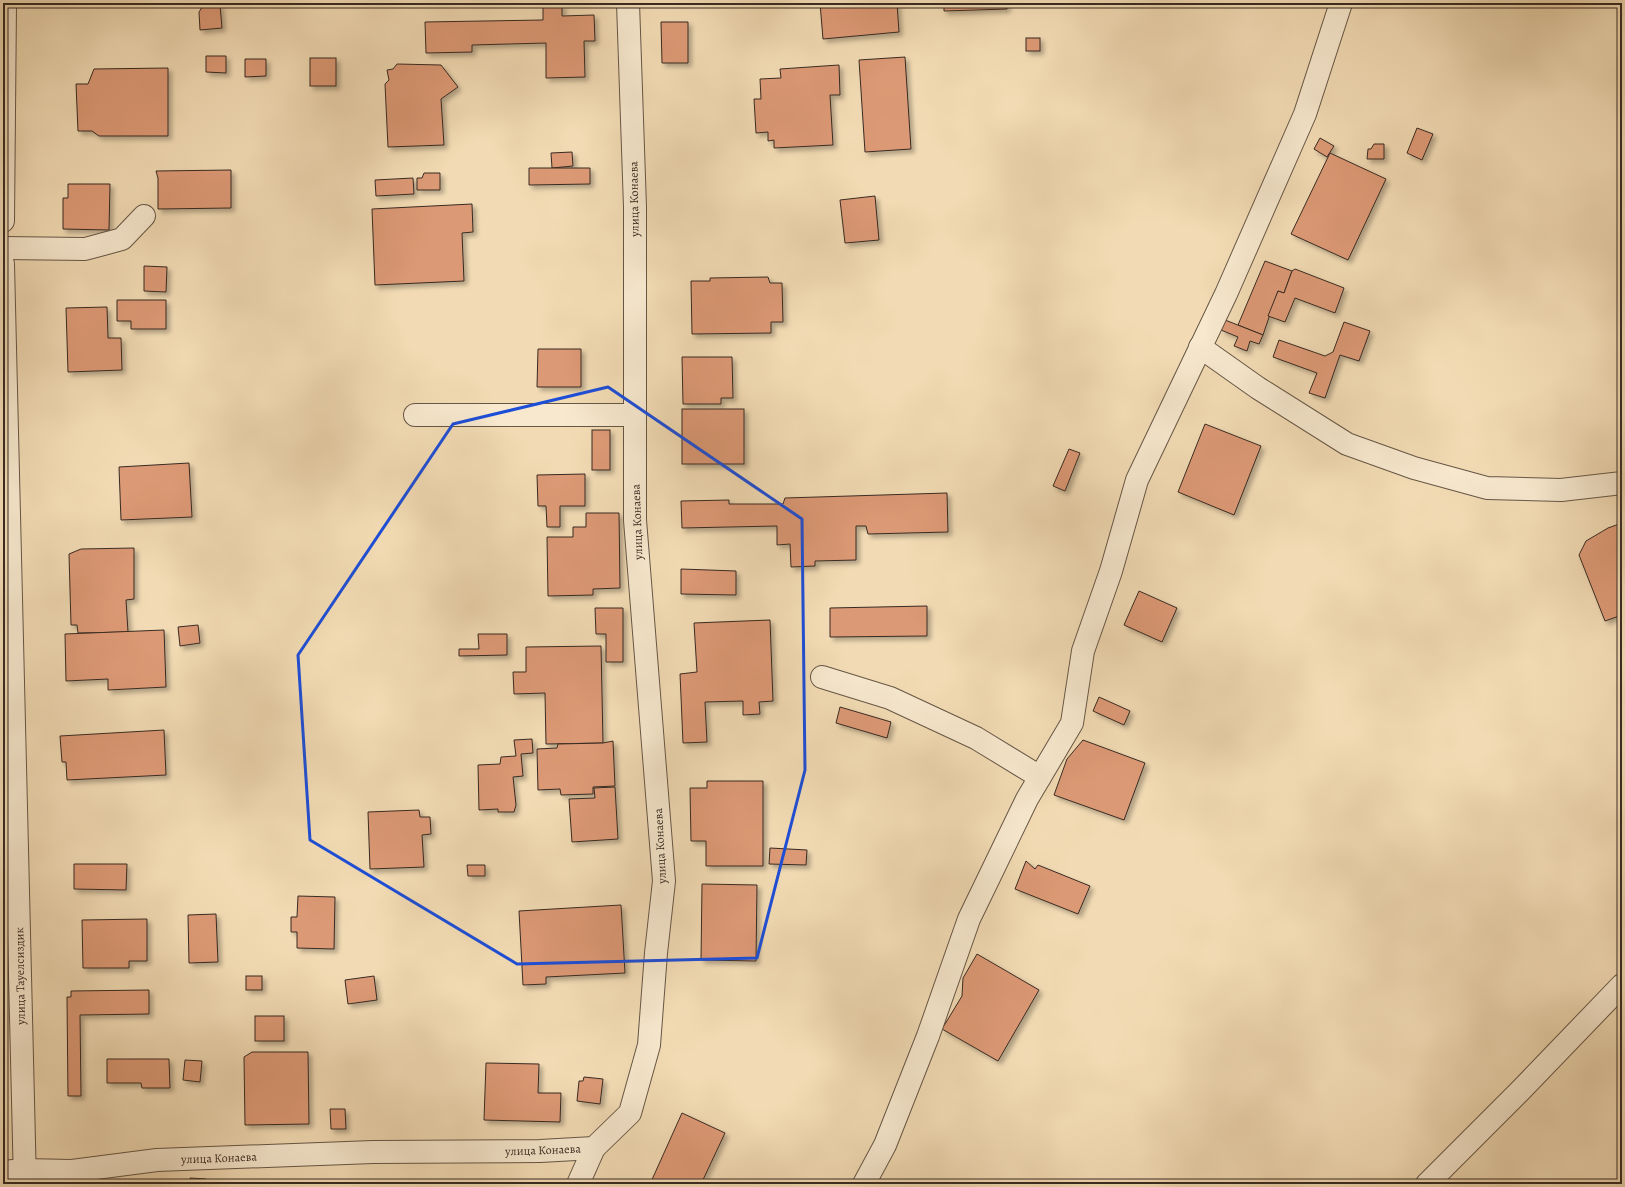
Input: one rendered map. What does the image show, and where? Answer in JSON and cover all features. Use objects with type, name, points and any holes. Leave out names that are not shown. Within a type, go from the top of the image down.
[{"type":"street","points":[[3,221],[5,3]]},
{"type":"street","name":"улица Конаева","points":[[3,1172],[25,1177],[157,1160],[373,1152],[540,1151],[594,1148],[630,1113],[649,1045],[656,954],[664,880],[635,520],[635,207],[628,3]]},
{"type":"street","points":[[864,1184],[885,1146],[928,1036],[969,919],[1027,799],[1072,723],[1083,651],[1111,571],[1137,480],[1226,294],[1304,114],[1341,3]]},
{"type":"street","points":[[3,248],[84,249],[122,239],[144,216]]},
{"type":"street","name":"улица Тауелсиздик","points":[[3,264],[25,1177]]},
{"type":"street","points":[[1200,348],[1258,388],[1347,444],[1414,468],[1486,488],[1561,490],[1622,483]]},
{"type":"street","points":[[415,415],[635,415]]},
{"type":"street","points":[[822,677],[890,698],[976,738],[1040,777]]},
{"type":"street","points":[[1427,1184],[1520,1091],[1622,985]]},
{"type":"street","points":[[578,1184],[594,1148]]},
{"type":"highlighted area","points":[[608,387],[802,519],[805,770],[757,958],[517,964],[310,840],[298,655],[453,424]]},
{"type":"building","points":[[820,3],[897,3],[899,32],[823,39]]},
{"type":"building","points":[[944,3],[1007,3],[1007,9],[944,11]]},
{"type":"building","points":[[562,4],[562,16],[594,15],[595,41],[584,41],[585,77],[546,78],[546,43],[472,45],[472,52],[426,53],[425,22],[543,20],[543,5]]},
{"type":"building","points":[[220,5],[222,28],[200,30],[199,12],[203,6]]},
{"type":"building","points":[[661,22],[688,22],[688,63],[662,63]]},
{"type":"building","points":[[1026,38],[1040,38],[1040,51],[1026,51]]},
{"type":"building","points":[[206,56],[226,56],[226,73],[206,72]]},
{"type":"building","points":[[905,57],[911,149],[865,152],[859,60]]},
{"type":"building","points":[[310,58],[336,58],[336,86],[310,86]]},
{"type":"building","points":[[245,59],[266,59],[266,76],[245,77]]},
{"type":"building","points":[[397,64],[441,65],[458,87],[441,99],[444,145],[388,147],[385,84],[389,80],[387,70],[393,69]]},
{"type":"building","points":[[839,65],[840,95],[830,95],[833,145],[774,148],[774,140],[768,141],[768,132],[756,133],[754,99],[761,99],[760,79],[781,78],[780,69]]},
{"type":"building","points":[[168,68],[168,136],[99,136],[92,131],[78,131],[76,84],[88,84],[94,69]]},
{"type":"building","points":[[1417,128],[1433,134],[1422,160],[1407,153]]},
{"type":"building","points":[[1320,138],[1334,146],[1327,157],[1314,149]]},
{"type":"building","points":[[1374,144],[1384,144],[1384,159],[1367,159],[1368,149],[1371,149]]},
{"type":"building","points":[[572,152],[573,166],[552,168],[551,153]]},
{"type":"building","points":[[1330,153],[1386,179],[1348,260],[1291,234]]},
{"type":"building","points":[[529,168],[590,168],[590,184],[529,185]]},
{"type":"building","points":[[231,170],[231,208],[158,209],[158,178],[156,171]]},
{"type":"building","points":[[424,173],[440,173],[440,190],[417,190],[417,178],[422,178]]},
{"type":"building","points":[[413,178],[414,194],[376,196],[375,180]]},
{"type":"building","points":[[68,184],[110,184],[109,230],[63,229],[63,198],[68,198]]},
{"type":"building","points":[[875,196],[879,240],[845,243],[840,200]]},
{"type":"building","points":[[472,204],[473,232],[462,233],[464,281],[375,285],[372,209]]},
{"type":"building","points":[[1265,261],[1292,271],[1284,293],[1278,291],[1263,335],[1238,325]]},
{"type":"building","points":[[144,266],[167,267],[166,292],[144,291]]},
{"type":"building","points":[[1295,269],[1344,288],[1335,313],[1295,298],[1285,322],[1268,316],[1278,291],[1284,293],[1292,271]]},
{"type":"building","points":[[768,277],[770,283],[782,283],[783,322],[771,322],[771,333],[692,334],[691,281],[710,281],[710,278]]},
{"type":"building","points":[[117,300],[166,300],[166,329],[131,329],[131,321],[117,321]]},
{"type":"building","points":[[107,307],[108,338],[121,338],[122,370],[68,372],[66,308]]},
{"type":"building","points":[[1225,320],[1263,335],[1259,344],[1250,341],[1247,351],[1234,346],[1238,337],[1221,330]]},
{"type":"building","points":[[1344,322],[1370,331],[1359,361],[1340,355],[1325,398],[1309,393],[1317,373],[1273,357],[1279,340],[1325,356],[1333,352]]},
{"type":"building","points":[[538,349],[581,349],[581,387],[537,387]]},
{"type":"building","points":[[682,357],[732,357],[733,398],[721,398],[721,404],[683,404]]},
{"type":"building","points":[[682,409],[744,409],[744,464],[682,464]]},
{"type":"building","points":[[1205,424],[1261,446],[1234,515],[1178,492]]},
{"type":"building","points":[[592,430],[610,430],[610,470],[592,470]]},
{"type":"building","points":[[1069,449],[1080,453],[1065,491],[1053,486]]},
{"type":"building","points":[[189,463],[192,517],[121,520],[119,467]]},
{"type":"building","points":[[585,474],[585,506],[560,506],[560,527],[547,527],[546,506],[538,506],[537,475]]},
{"type":"building","points":[[947,493],[948,532],[868,534],[866,526],[856,526],[856,560],[815,561],[815,566],[791,567],[790,544],[777,545],[777,526],[682,528],[681,501],[729,500],[729,504],[783,504],[785,498]]},
{"type":"building","points":[[586,513],[619,513],[620,588],[593,589],[593,595],[548,596],[547,537],[573,537],[573,527],[586,527]]},
{"type":"building","points":[[1622,523],[1622,615],[1605,621],[1579,555],[1586,541],[1608,528]]},
{"type":"building","points":[[134,548],[134,599],[126,600],[128,632],[78,633],[77,625],[71,625],[69,554],[81,549]]},
{"type":"building","points":[[681,569],[736,571],[736,595],[681,594]]},
{"type":"building","points":[[1139,591],[1177,608],[1162,642],[1124,625]]},
{"type":"building","points":[[927,606],[927,636],[830,637],[830,608]]},
{"type":"building","points":[[595,608],[623,608],[623,662],[606,662],[606,634],[596,634]]},
{"type":"building","points":[[770,620],[773,701],[759,702],[760,714],[743,715],[743,701],[705,702],[707,742],[683,743],[680,674],[697,672],[694,623]]},
{"type":"building","points":[[198,625],[200,643],[180,646],[178,627]]},
{"type":"building","points":[[164,630],[166,687],[108,690],[108,679],[66,681],[65,634]]},
{"type":"building","points":[[478,634],[507,634],[507,655],[459,656],[459,649],[479,649]]},
{"type":"building","points":[[601,646],[603,743],[546,744],[545,693],[514,694],[513,672],[526,672],[526,647]]},
{"type":"building","points":[[1099,697],[1130,711],[1124,725],[1093,711]]},
{"type":"building","points":[[840,707],[891,722],[887,738],[836,723]]},
{"type":"building","points":[[164,730],[166,775],[67,780],[66,762],[62,762],[60,736]]},
{"type":"building","points":[[532,739],[533,753],[521,754],[523,776],[513,777],[516,805],[514,812],[498,812],[498,809],[479,810],[478,765],[500,764],[501,757],[516,756],[514,740]]},
{"type":"building","points":[[1083,740],[1145,763],[1124,820],[1054,795],[1067,759]]},
{"type":"building","points":[[613,741],[615,786],[593,787],[593,794],[561,795],[560,789],[538,790],[537,749],[557,748],[558,744],[603,743]]},
{"type":"building","points":[[707,781],[763,781],[763,866],[706,866],[706,841],[691,841],[690,788],[707,788]]},
{"type":"building","points":[[615,787],[618,839],[572,842],[569,799],[595,798],[594,788]]},
{"type":"building","points":[[419,810],[420,817],[430,817],[431,834],[422,835],[424,867],[370,869],[368,812]]},
{"type":"building","points":[[770,848],[807,850],[806,865],[769,864]]},
{"type":"building","points":[[1026,861],[1035,869],[1038,865],[1090,886],[1078,914],[1015,889]]},
{"type":"building","points":[[74,864],[127,864],[126,890],[74,889]]},
{"type":"building","points":[[467,865],[485,865],[485,876],[468,876]]},
{"type":"building","points":[[702,884],[757,885],[756,961],[701,960]]},
{"type":"building","points":[[298,896],[335,897],[334,949],[297,948],[297,932],[291,932],[291,917],[297,917]]},
{"type":"building","points":[[621,905],[625,973],[546,977],[546,984],[523,985],[519,911]]},
{"type":"building","points":[[216,914],[218,962],[189,963],[188,915]]},
{"type":"building","points":[[147,919],[147,961],[129,961],[129,968],[83,968],[82,920]]},
{"type":"building","points":[[977,954],[1039,990],[998,1061],[942,1029],[962,996],[963,978]]},
{"type":"building","points":[[246,976],[262,976],[262,990],[246,990]]},
{"type":"building","points":[[374,976],[377,1000],[348,1004],[345,980]]},
{"type":"building","points":[[149,990],[149,1014],[80,1015],[81,1096],[68,1096],[67,997],[71,997],[71,991]]},
{"type":"building","points":[[255,1016],[284,1016],[284,1041],[255,1041]]},
{"type":"building","points":[[252,1052],[308,1052],[309,1124],[245,1125],[244,1057]]},
{"type":"building","points":[[107,1059],[169,1059],[170,1088],[142,1088],[141,1083],[107,1083]]},
{"type":"building","points":[[185,1060],[202,1061],[200,1082],[183,1080]]},
{"type":"building","points":[[486,1063],[539,1064],[538,1093],[561,1093],[560,1122],[484,1120]]},
{"type":"building","points":[[584,1077],[603,1079],[600,1104],[577,1101],[579,1081],[583,1081]]},
{"type":"building","points":[[330,1109],[345,1109],[346,1129],[331,1129]]},
{"type":"building","points":[[682,1113],[725,1133],[701,1184],[650,1184]]},
{"type":"building","points":[[190,1178],[206,1179],[206,1184],[190,1184]]},
{"type":"building","points":[[300,1182],[300,1184],[239,1184]]}]
